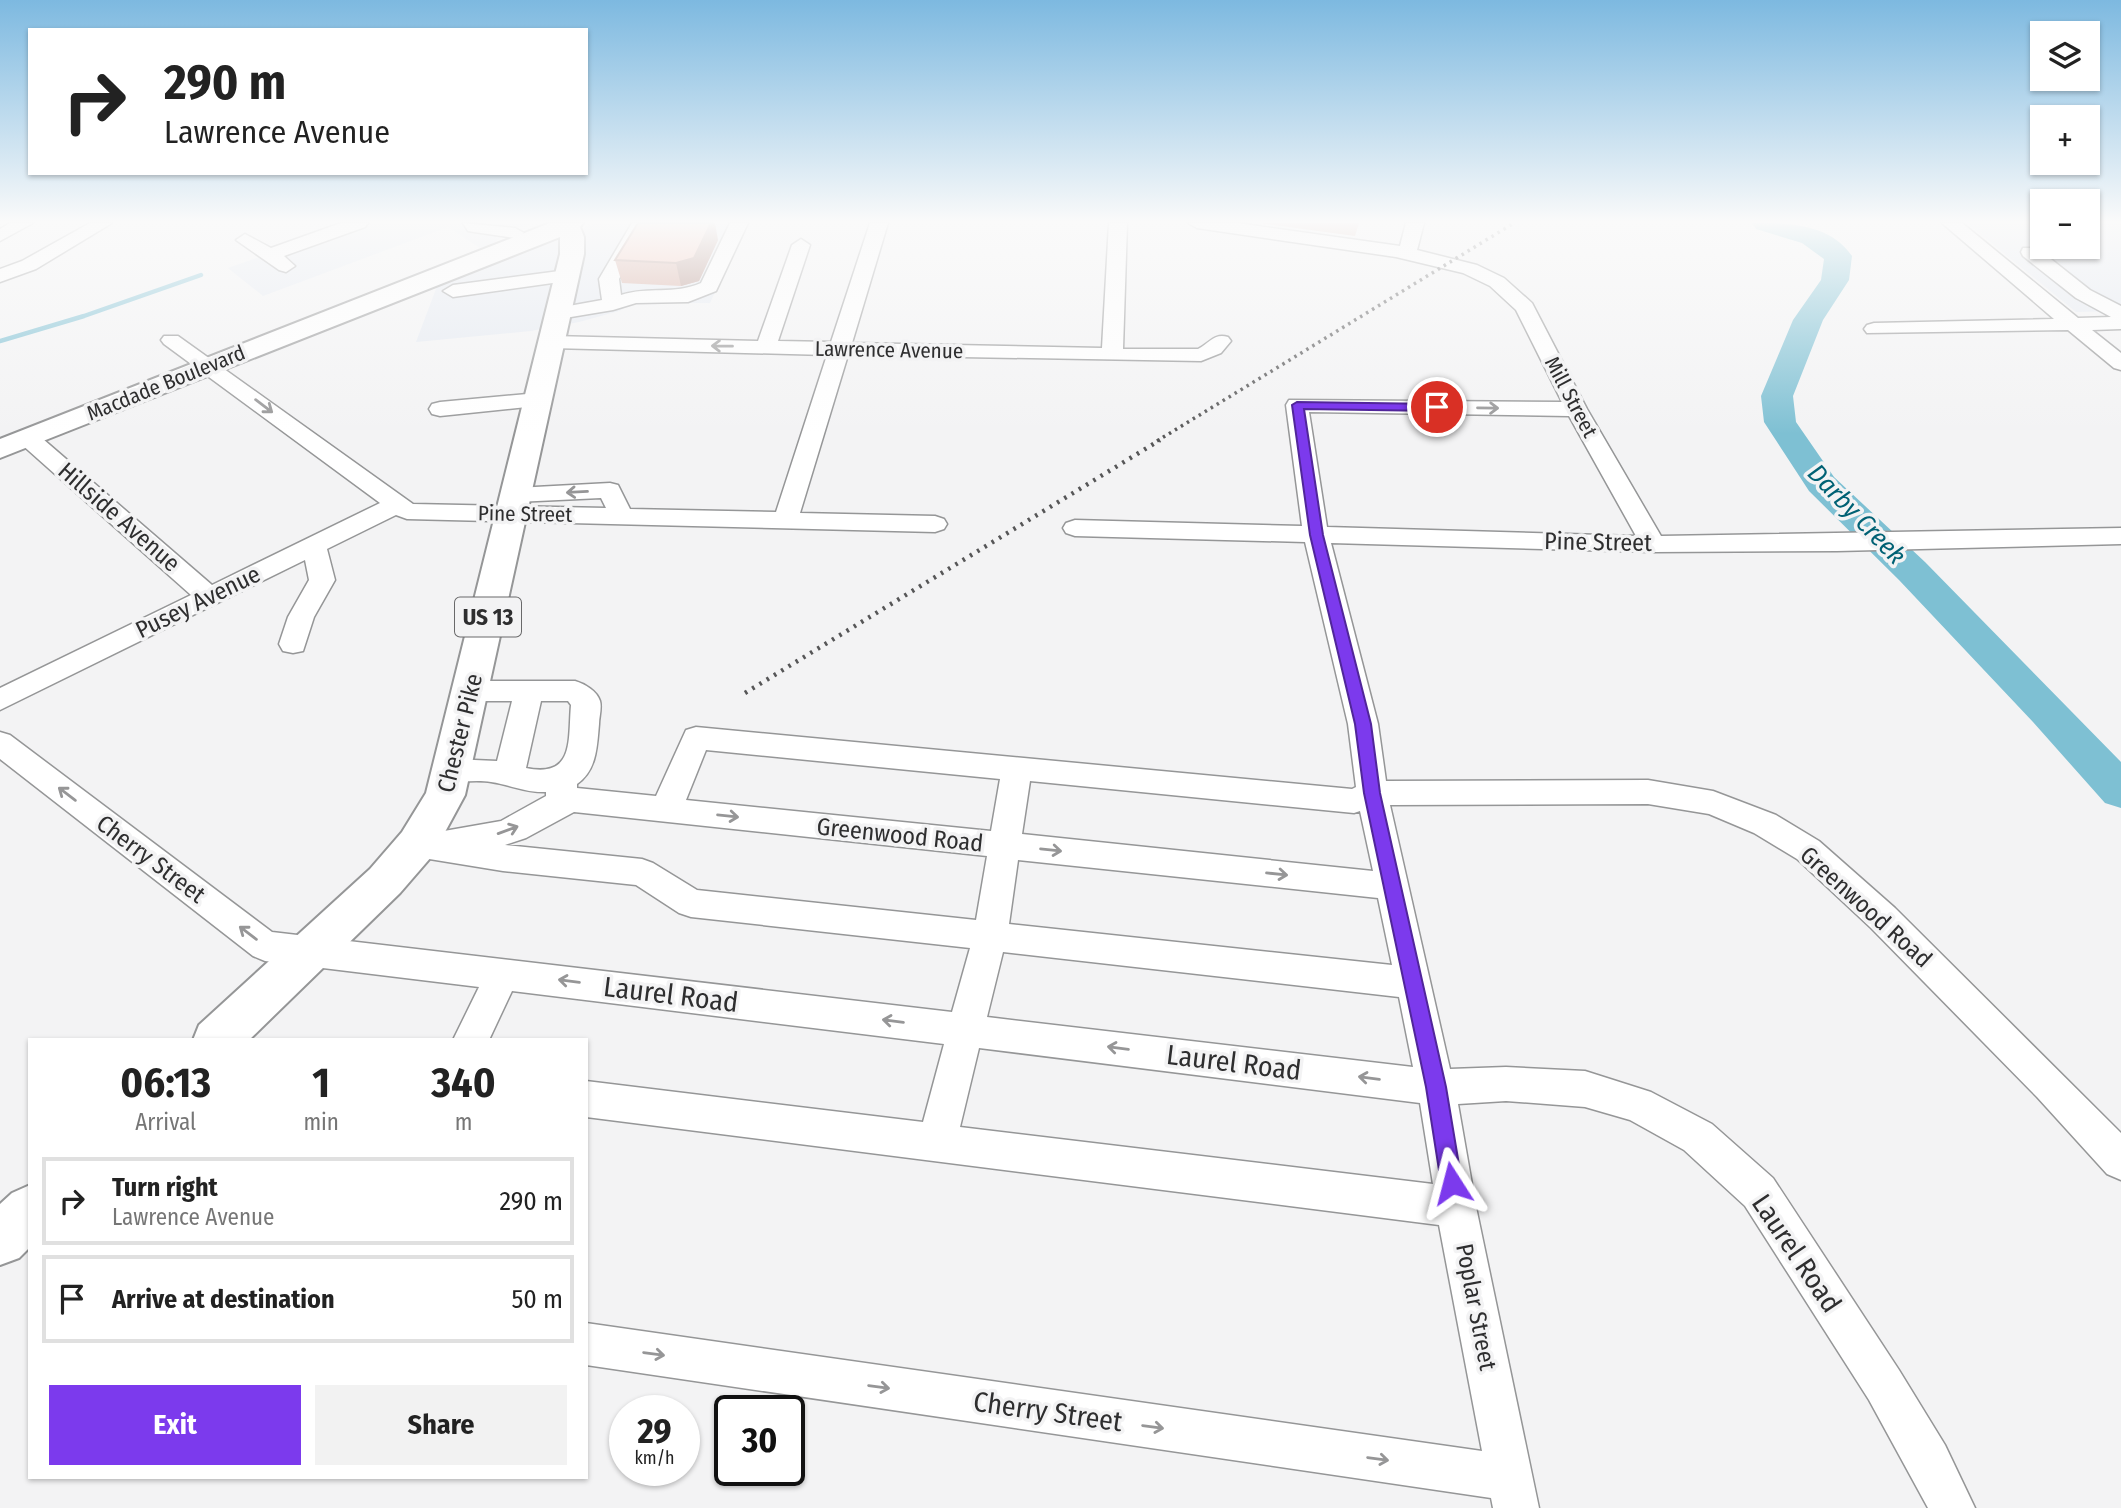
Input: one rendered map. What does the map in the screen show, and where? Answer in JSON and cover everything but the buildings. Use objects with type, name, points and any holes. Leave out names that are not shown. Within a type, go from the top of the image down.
[{"type":"main road","name":"Macdade Boulevard","points":[[0,449],[392,293]]},
{"type":"main road","name":"Chester Pike","points":[[218,1038],[384,881],[417,844],[438,810],[452,771],[563,293]]},
{"type":"main road","points":[[0,1239],[28,1214]]},
{"type":"street","points":[[611,293],[613,304]]},
{"type":"street","points":[[559,313],[613,304],[634,297],[688,296],[694,293]]},
{"type":"street","points":[[766,347],[784,293]]},
{"type":"street","points":[[785,520],[857,293]]},
{"type":"street","points":[[1112,355],[1115,293]]},
{"type":"street","name":"Mill Street","points":[[1510,293],[1525,307],[1576,409],[1653,544]]},
{"type":"street","points":[[2036,293],[2121,364]]},
{"type":"street","points":[[2082,293],[2102,302],[2121,315]]},
{"type":"street","points":[[1874,329],[2121,323]]},
{"type":"street","name":"Pine Street","points":[[172,340],[407,511],[514,504],[621,516],[935,524]]},
{"type":"street","name":"Lawrence Avenue","points":[[552,342],[1201,355],[1221,341]]},
{"type":"street","points":[[440,409],[538,400]]},
{"type":"street","name":"Poplar Street","points":[[1513,1493],[1456,1207],[1436,1087],[1372,793],[1363,724],[1316,535],[1297,405],[1576,409]]},
{"type":"street","name":"Hillside Avenue","points":[[28,438],[210,597]]},
{"type":"street","name":"Pusey Avenue","points":[[0,700],[396,505]]},
{"type":"street","name":"Pine Street","points":[[1075,528],[1653,544],[1837,543],[2121,536]]},
{"type":"street","points":[[293,644],[301,617],[322,580],[314,545]]},
{"type":"street","points":[[452,771],[490,770],[561,791],[575,770],[582,751],[586,702],[575,691],[471,691]]},
{"type":"street","points":[[509,775],[529,691]]},
{"type":"street","name":"Greenwood Road","points":[[666,810],[696,738],[1354,801],[1372,793],[1648,792],[1713,803],[1765,824],[1808,850],[1883,918],[2050,1085],[2121,1161]]},
{"type":"street","name":"Cherry Street","points":[[0,743],[265,946],[311,951]]},
{"type":"street","points":[[937,1142],[990,935],[1017,768]]},
{"type":"street","name":"Greenwood Road","points":[[417,844],[501,834],[517,828],[561,791],[574,800],[1391,886]]},
{"type":"street","points":[[417,844],[503,858],[642,872],[691,903],[1413,983]]},
{"type":"street","name":"Laurel Road","points":[[311,951],[1436,1087],[1506,1084],[1585,1089],[1639,1105],[1698,1137],[1759,1192],[1884,1385],[1929,1461],[1952,1508]]},
{"type":"street","points":[[472,1038],[503,973]]},
{"type":"street","points":[[588,1099],[1456,1207]]},
{"type":"street","name":"Cherry Street","points":[[588,1344],[1513,1493]]},
{"type":"shaded area","points":[[434,293],[714,293],[710,303],[635,303],[619,311],[579,322],[531,331],[416,342]]},
{"type":"shaded area","points":[[2053,293],[2121,293],[2121,311],[2076,312]]},
{"type":"waterway","points":[[0,341],[149,293]]},
{"type":"waterway","name":"Darby Creek","points":[[1826,293],[1808,320],[1777,396],[1780,422],[1821,484],[1912,571],[2048,711],[2121,791]]},
{"type":"railway","points":[[1157,441],[1399,293]]},
{"type":"railway","points":[[745,693],[1160,440]]},
{"type":"route","points":[[1437,407],[1297,405],[1316,535],[1363,724],[1372,793],[1436,1087],[1452,1183]]}]
